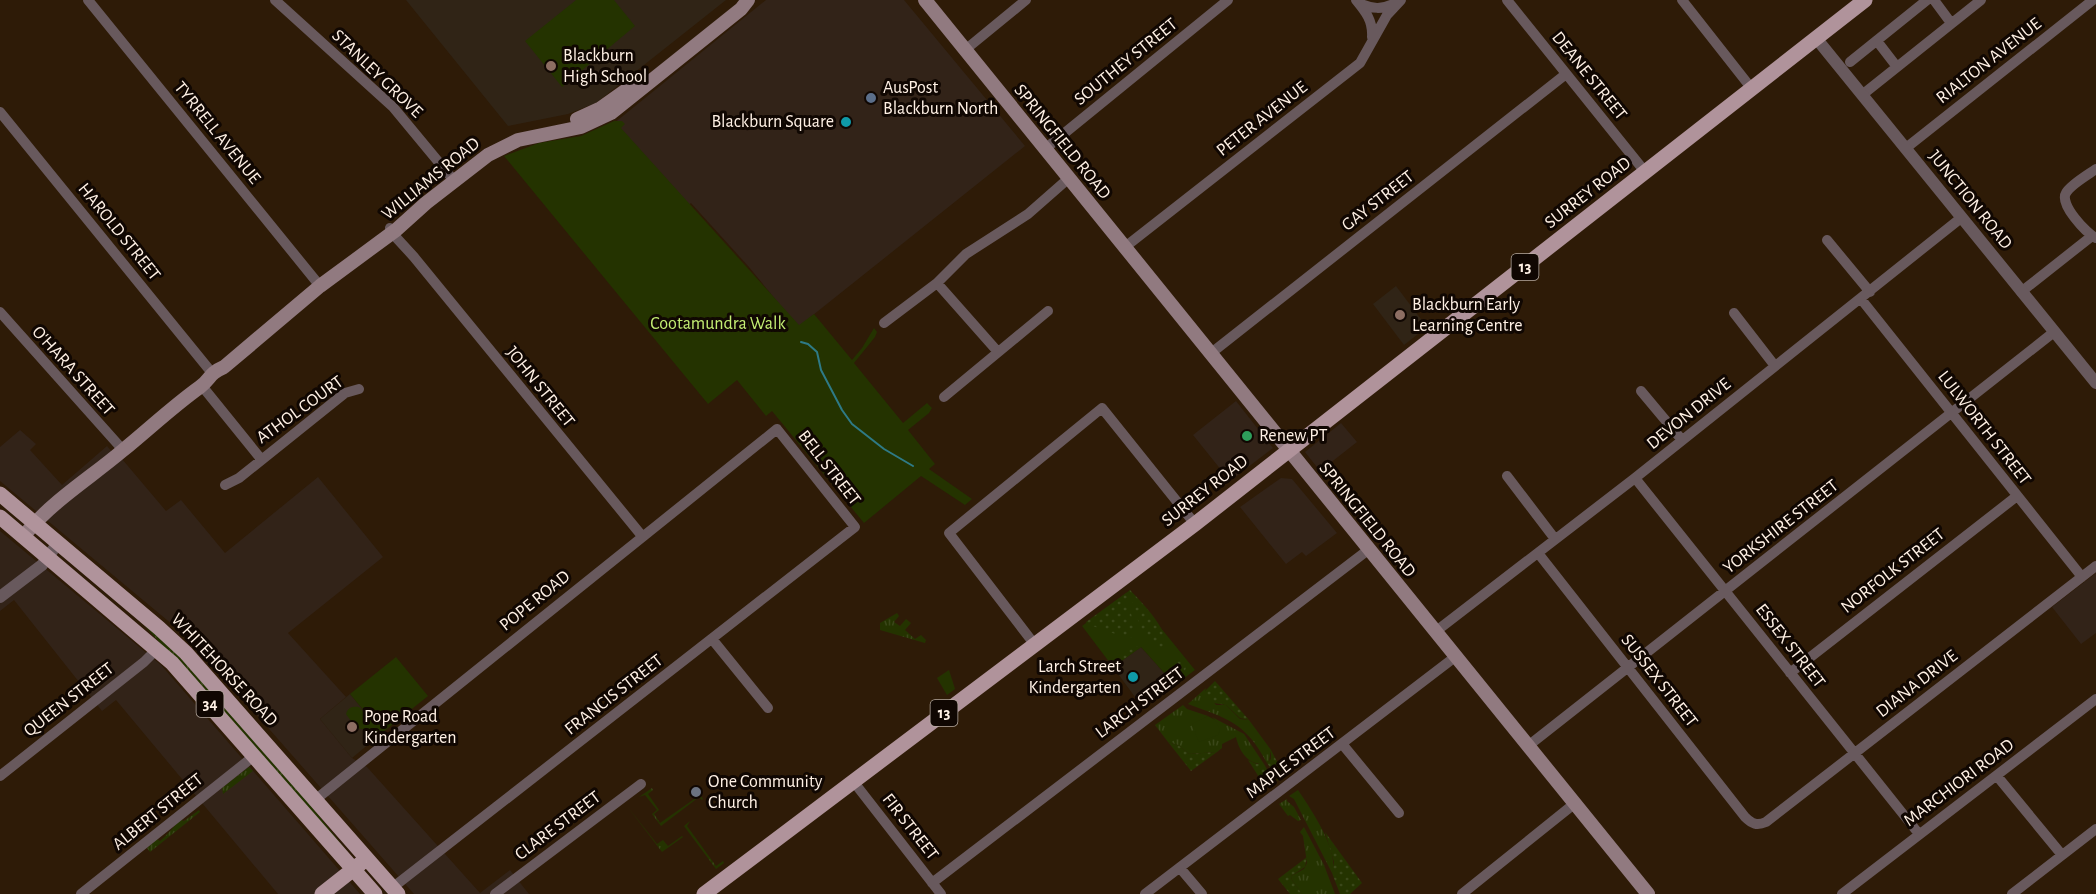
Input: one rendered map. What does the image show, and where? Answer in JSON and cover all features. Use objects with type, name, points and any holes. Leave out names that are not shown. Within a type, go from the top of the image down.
[{"type":"main road","name":"WILLIAMS ROAD","points":[[720,20],[737,0]]},
{"type":"main road","name":"WILLIAMS ROAD","points":[[23,536],[44,513],[202,386],[212,373],[224,367],[350,263],[354,256],[388,233],[431,196],[499,144],[527,129],[561,123],[590,113],[664,65],[720,20],[741,9],[748,0]]},
{"type":"main road","name":"SPRINGFIELD ROAD","points":[[925,0],[1648,894]]},
{"type":"main road","name":"SURREY ROAD","points":[[704,894],[1195,524],[1865,0]]},
{"type":"main road","name":"WHITEHORSE ROAD","points":[[0,494],[186,652],[395,891]]},
{"type":"main road","name":"WHITEHORSE ROAD","points":[[0,517],[157,649],[184,675],[375,894]]},
{"type":"main road","points":[[322,894],[367,859]]},
{"type":"street","name":"TYRRELL AVENUE","points":[[88,0],[320,286]]},
{"type":"street","name":"STANLEY GROVE","points":[[275,0],[393,107],[453,179]]},
{"type":"street","points":[[965,50],[1026,0]]},
{"type":"street","name":"SOUTHEY STREET","points":[[1045,149],[1228,0]]},
{"type":"street","points":[[1357,1],[1371,8],[1383,8],[1401,0]]},
{"type":"street","name":"PETER AVENUE","points":[[1125,247],[1360,63],[1387,15],[1401,0]]},
{"type":"street","name":"DEANE STREET","points":[[1508,0],[1646,173]]},
{"type":"street","points":[[1682,0],[1752,89]]},
{"type":"street","points":[[1850,62],[1927,0]]},
{"type":"street","points":[[1934,0],[1952,23]]},
{"type":"street","points":[[1862,95],[1981,0]]},
{"type":"street","name":"RIALTON AVENUE","points":[[1906,148],[2093,0]]},
{"type":"street","points":[[1357,1],[1373,26],[1372,41]]},
{"type":"street","name":"JUNCTION ROAD","points":[[1816,38],[2096,384]]},
{"type":"street","points":[[1876,41],[1897,67]]},
{"type":"street","name":"GAY STREET","points":[[1210,354],[1566,74]]},
{"type":"street","name":"HAROLD STREET","points":[[0,112],[212,373]]},
{"type":"street","points":[[2021,292],[2094,237],[2082,227],[2064,199],[2066,192],[2096,169]]},
{"type":"street","points":[[884,324],[937,283],[966,254],[1028,214],[1069,178]]},
{"type":"street","name":"DEVON DRIVE","points":[[1435,632],[1635,478],[1961,218]]},
{"type":"street","name":"JOHN STREET","points":[[388,233],[414,257],[642,536]]},
{"type":"street","name":"LULWORTH STREET","points":[[1827,240],[1952,413],[2082,577]]},
{"type":"street","points":[[937,283],[998,352]]},
{"type":"street","points":[[944,397],[1048,311]]},
{"type":"street","name":"O'HARA STREET","points":[[0,312],[123,450]]},
{"type":"street","points":[[1734,313],[1776,366]]},
{"type":"street","name":"YORKSHIRE STREET","points":[[1528,746],[2054,332]]},
{"type":"street","name":"ATHOL COURT","points":[[202,386],[261,459]]},
{"type":"street","name":"ATHOL COURT","points":[[225,485],[239,478],[345,393],[359,389]]},
{"type":"street","points":[[1641,391],[1682,440]]},
{"type":"street","points":[[1035,645],[949,533],[1102,408],[1195,524]]},
{"type":"street","name":"POPE ROAD","points":[[315,800],[777,429]]},
{"type":"street","name":"BELL STREET","points":[[777,429],[855,527]]},
{"type":"street","points":[[1507,476],[1555,538]]},
{"type":"street","name":"ESSEX STREET","points":[[1635,478],[1919,834]]},
{"type":"street","name":"NORFOLK STREET","points":[[1790,673],[2017,496]]},
{"type":"street","name":"FRANCIS STREET","points":[[395,891],[855,527]]},
{"type":"street","points":[[0,597],[39,568],[58,543]]},
{"type":"street","name":"LARCH STREET","points":[[932,883],[1368,550]]},
{"type":"street","name":"SUSSEX STREET","points":[[1538,553],[1745,817],[1758,825]]},
{"type":"street","name":"DIANA DRIVE","points":[[1758,825],[1766,822],[2096,566]]},
{"type":"street","points":[[712,639],[768,708]]},
{"type":"street","name":"QUEEN STREET","points":[[0,776],[144,662],[157,649]]},
{"type":"street","name":"MAPLE STREET","points":[[1145,894],[1343,745],[1455,657]]},
{"type":"street","name":"MARCHIORI ROAD","points":[[1842,894],[2096,699]]},
{"type":"street","points":[[1343,745],[1399,813]]},
{"type":"street","name":"ALBERT STREET","points":[[81,894],[254,756]]},
{"type":"street","points":[[1997,776],[2062,855]]},
{"type":"street","name":"FIR STREET","points":[[853,781],[941,894]]},
{"type":"street","name":"CLARE STREET","points":[[495,894],[641,784]]},
{"type":"street","points":[[1465,893],[1574,804]]},
{"type":"street","points":[[2012,894],[2096,829]]},
{"type":"street","points":[[1180,868],[1202,894]]},
{"type":"shaded area","name":"Blackburn High School","points":[[406,0],[726,0],[596,103],[568,114],[508,126]]},
{"type":"shaded area","name":"Blackburn Square","points":[[766,0],[904,0],[1025,146],[798,327],[749,267],[691,203],[687,206],[613,124]]},
{"type":"shaded area","name":"Blackburn Early Learning Centre","points":[[1396,286],[1427,327],[1404,345],[1373,304]]},
{"type":"shaded area","points":[[1236,401],[1273,448],[1230,481],[1193,435]]},
{"type":"shaded area","points":[[1341,423],[1357,442],[1320,471],[1305,452]]},
{"type":"shaded area","points":[[20,430],[36,444],[30,450],[62,485],[107,446],[119,460],[122,459],[166,511],[181,500],[225,553],[318,477],[383,557],[288,633],[346,697],[320,719],[352,758],[367,767],[480,893],[510,870],[529,894],[414,894],[191,640],[0,481],[0,447]]},
{"type":"shaded area","points":[[1281,478],[1292,479],[1337,533],[1306,556],[1302,552],[1286,564],[1240,507]]},
{"type":"shaded area","points":[[0,531],[161,665],[360,894],[278,894],[116,700],[102,711],[14,600],[0,611]]},
{"type":"shaded area","points":[[2096,573],[2096,633],[2081,644],[2052,607]]},
{"type":"shaded area","points":[[1141,647],[1175,685],[1143,708],[1113,667]]},
{"type":"shaded area","name":"Pope Road Kindergarten","points":[[350,694],[382,733],[352,758],[320,719]]},
{"type":"green space","points":[[576,0],[614,0],[635,26],[562,87],[525,41]]},
{"type":"green space","name":"Cootamundra Walk","points":[[614,121],[622,121],[625,124],[621,128],[799,325],[814,314],[852,360],[874,328],[877,332],[875,337],[854,363],[903,423],[927,403],[932,408],[908,430],[935,464],[929,469],[972,499],[965,505],[921,476],[864,523],[772,411],[766,416],[737,380],[708,404],[504,156],[539,143],[581,136]]},
{"type":"green space","points":[[1130,590],[1195,670],[1175,685],[1141,647],[1113,667],[1082,626]]},
{"type":"green space","points":[[1130,590],[1160,626],[1164,634],[1164,648],[1156,646],[1144,634]]},
{"type":"green space","points":[[1126,593],[1135,630],[1134,638],[1087,624],[1086,622]]},
{"type":"green space","points":[[897,613],[899,616],[894,622],[900,626],[906,619],[911,623],[905,630],[915,639],[921,635],[926,640],[925,643],[880,630],[880,623]]},
{"type":"green space","points":[[143,624],[177,652],[292,782],[350,855]]},
{"type":"green space","points":[[1135,646],[1141,647],[1113,667],[1110,664]]},
{"type":"green space","points":[[1177,653],[1187,665],[1184,673],[1178,675],[1173,671],[1176,666]]},
{"type":"green space","points":[[396,657],[428,696],[382,733],[379,730],[373,736],[368,730],[356,728],[346,714],[351,708],[359,707],[379,729],[350,694]]},
{"type":"green space","points":[[949,670],[955,689],[947,695],[937,678]]},
{"type":"green space","points":[[1215,681],[1249,720],[1240,718],[1226,705],[1212,702],[1207,698],[1205,691]]},
{"type":"green space","points":[[1206,688],[1205,691],[1216,705],[1226,705],[1240,719],[1249,720],[1271,750],[1267,763],[1243,730],[1225,718],[1188,704]]},
{"type":"green space","points":[[1183,705],[1187,709],[1208,716],[1192,725],[1215,720],[1212,717],[1244,734],[1264,764],[1249,760],[1239,747],[1236,737],[1222,744],[1222,748],[1217,752],[1189,754],[1178,745],[1168,742],[1155,725]]},
{"type":"green space","points":[[1208,716],[1215,720],[1220,730],[1218,735],[1199,742],[1192,724]]},
{"type":"green space","points":[[1168,742],[1178,745],[1189,754],[1217,752],[1191,771]]},
{"type":"green space","points":[[1271,750],[1284,775],[1277,781],[1277,777],[1267,763],[1271,759]]},
{"type":"green space","points":[[1248,760],[1264,764],[1271,781],[1274,782],[1266,788]]},
{"type":"green space","points":[[249,767],[253,771],[223,794],[222,788]]},
{"type":"green space","points":[[652,788],[653,790],[648,794],[659,810],[654,814],[660,823],[700,795],[703,799],[699,797],[661,826],[652,814],[657,810],[645,795],[639,797]]},
{"type":"green space","points":[[1298,790],[1328,842],[1332,853],[1332,873],[1294,799],[1289,796]]},
{"type":"green space","points":[[1287,799],[1301,820],[1298,821],[1288,816],[1279,804]]},
{"type":"green space","points":[[627,806],[657,844],[663,840],[668,846],[683,837],[662,852]]},
{"type":"green space","points":[[199,810],[200,812],[150,852],[147,848],[157,839],[160,841],[181,820],[184,821]]},
{"type":"green space","points":[[690,821],[687,826],[716,866],[723,861],[724,863],[716,869],[684,826]]},
{"type":"green space","points":[[1304,827],[1324,865],[1335,894],[1302,894],[1292,880],[1291,876],[1304,869],[1307,863],[1303,836],[1300,832]]},
{"type":"green space","points":[[1325,832],[1362,883],[1350,894],[1340,894],[1332,873],[1334,862]]},
{"type":"green space","points":[[1307,857],[1305,867],[1291,876],[1302,894],[1290,894],[1278,879]]},
{"type":"waterway","points":[[801,342],[808,344],[817,352],[821,370],[852,424],[884,449],[913,466]]},
{"type":"place","name":"Blackburn High School","points":[[551,66]]},
{"type":"place","name":"AusPost Blackburn North","points":[[871,98]]},
{"type":"place","name":"Blackburn Square","points":[[846,122]]},
{"type":"place","name":"Blackburn Early Learning Centre","points":[[1400,315]]},
{"type":"place","name":"Renew PT","points":[[1247,436]]},
{"type":"place","name":"Larch Street Kindergarten","points":[[1133,677]]},
{"type":"place","name":"Pope Road Kindergarten","points":[[352,727]]},
{"type":"place","name":"One Community Church","points":[[696,792]]}]
